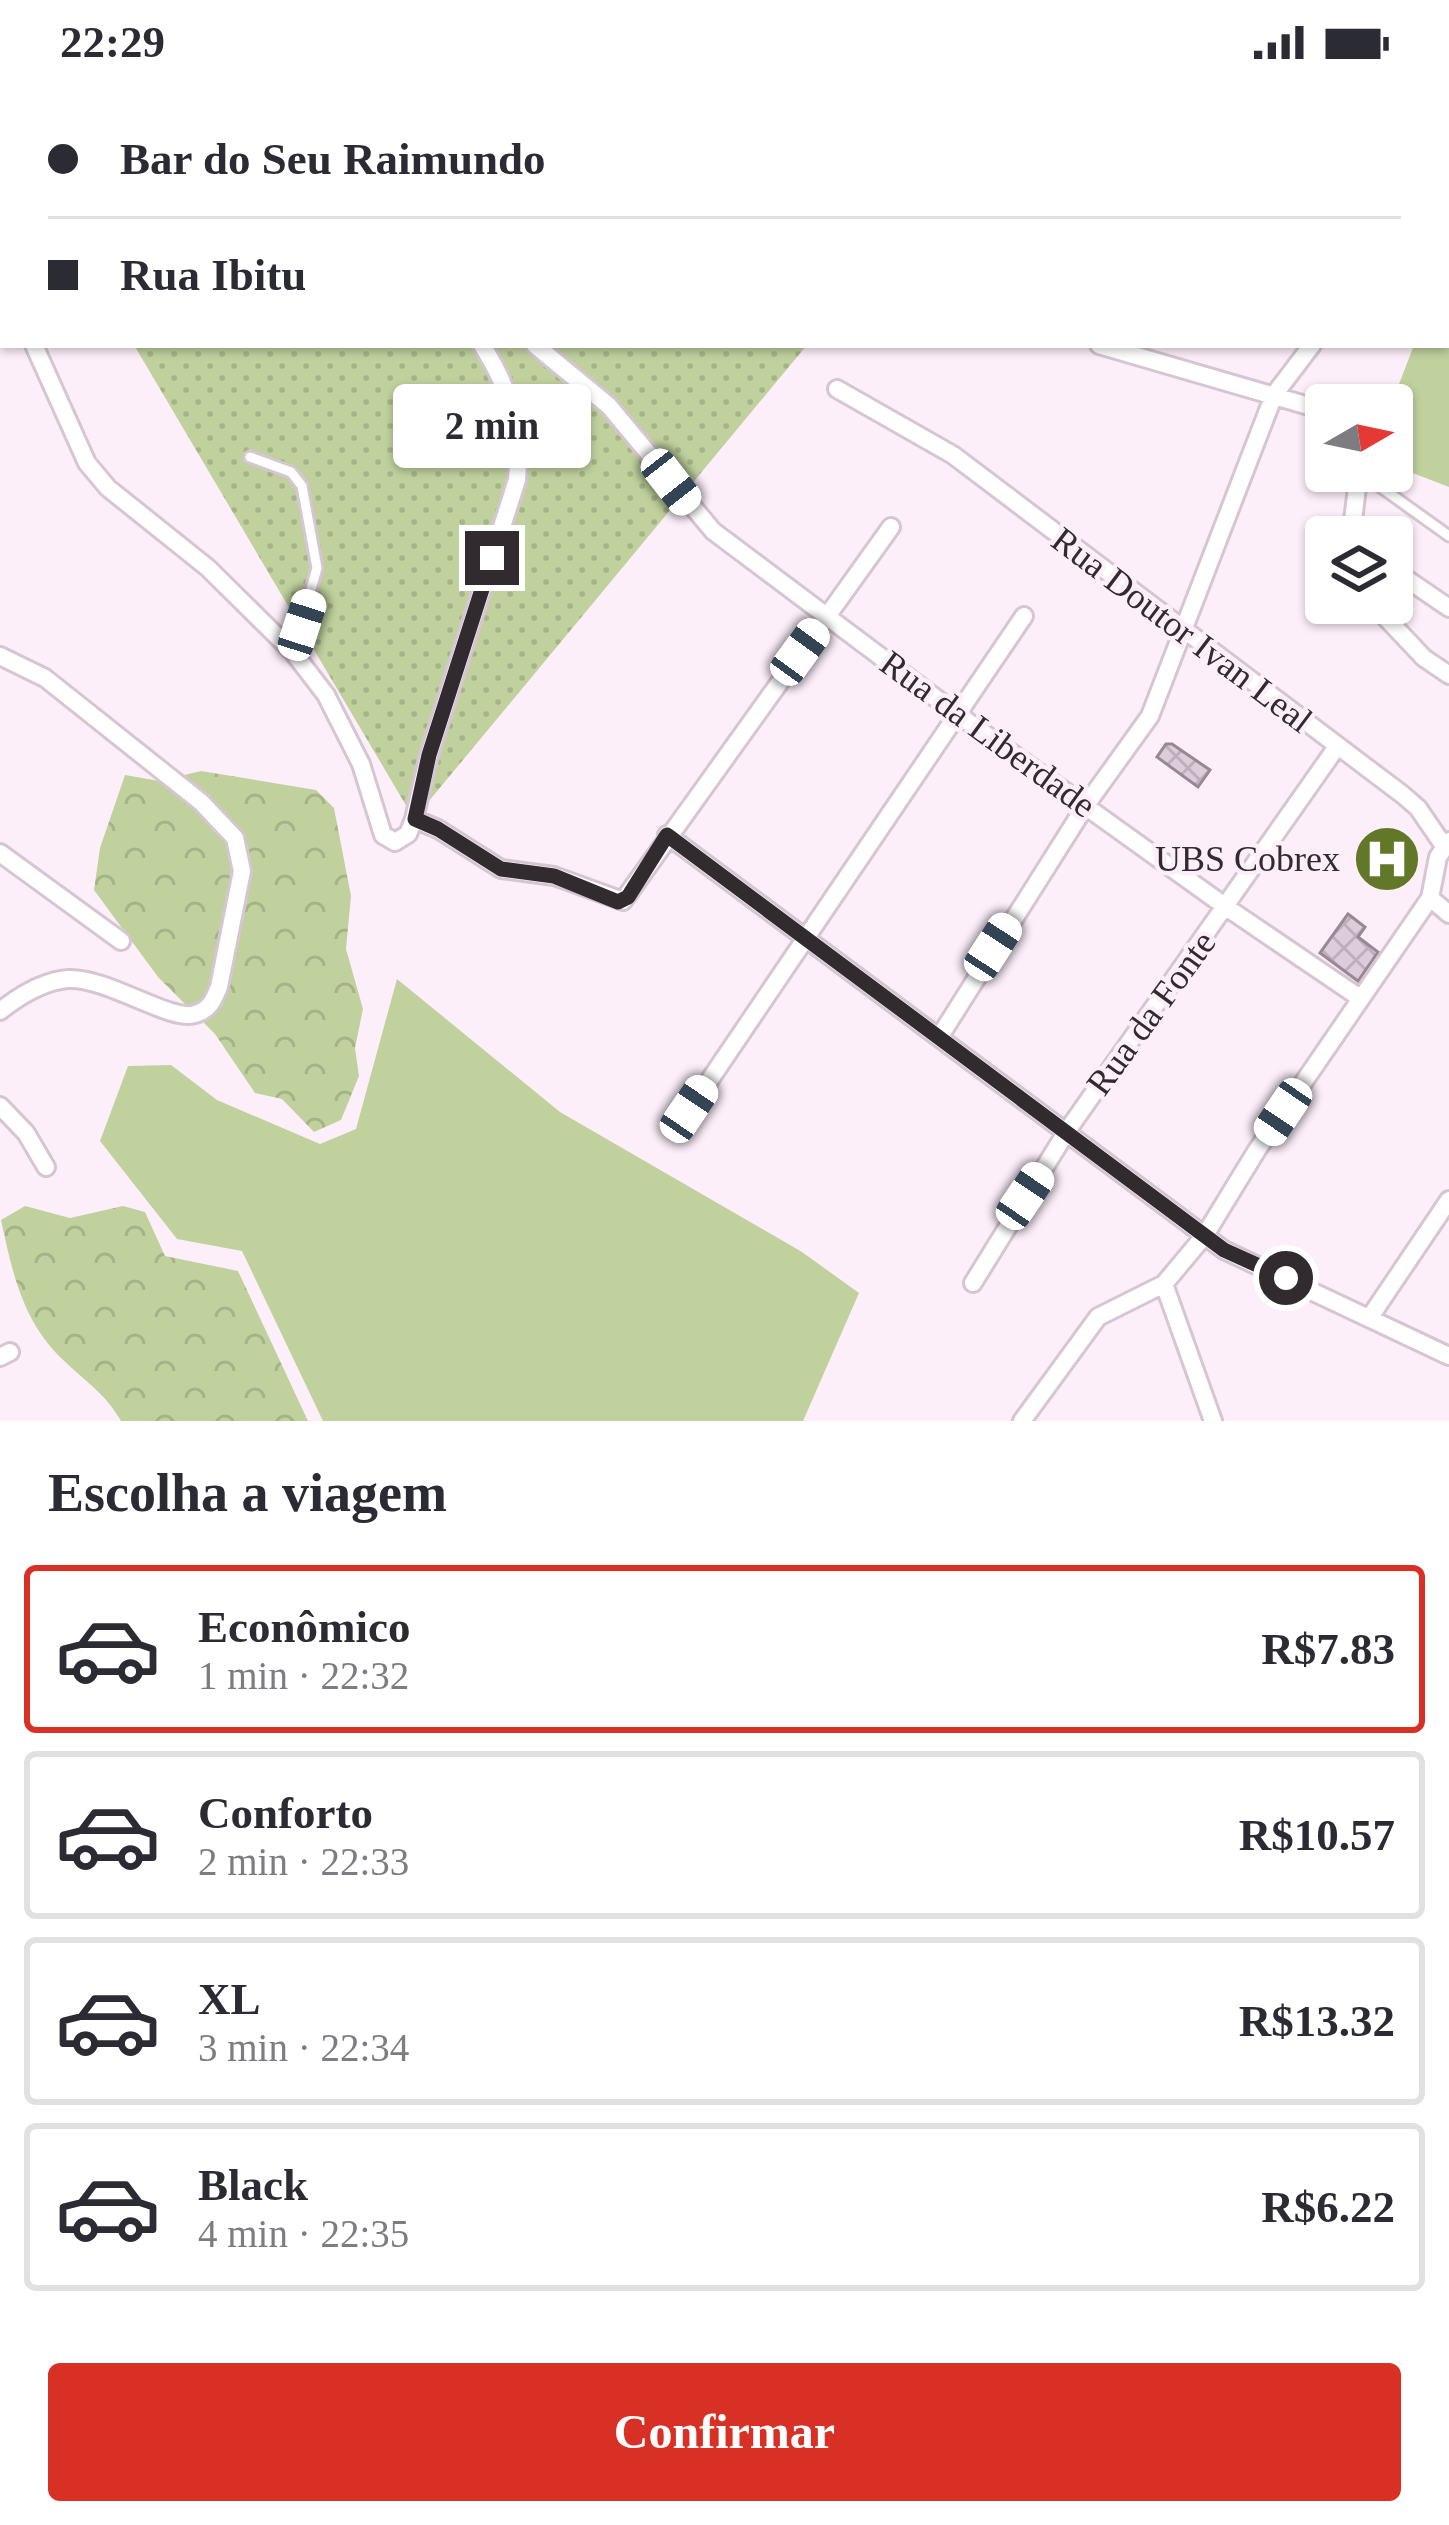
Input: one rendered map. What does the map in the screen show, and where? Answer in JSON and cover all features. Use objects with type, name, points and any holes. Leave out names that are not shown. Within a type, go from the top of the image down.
[{"type":"street","points":[[35,348],[87,463],[107,488],[208,568],[293,652],[346,728],[383,836],[395,842],[415,819],[429,755],[517,480],[517,419],[507,388],[484,348]]},
{"type":"street","name":"Rua da Liberdade","points":[[539,348],[609,406],[713,531],[957,714],[1226,908],[1360,998]]},
{"type":"street","points":[[1114,348],[1305,405]]},
{"type":"street","points":[[940,1036],[1086,806],[1150,716],[1274,395],[1310,348]]},
{"type":"street","name":"Rua Doutor Ivan Leal","points":[[837,389],[953,455],[1403,795],[1446,843],[1434,870],[1430,898],[1205,1235],[1164,1284]]},
{"type":"street","points":[[415,819],[501,869],[554,876],[618,902],[628,897],[667,835],[891,527]]},
{"type":"street","points":[[1413,583],[1449,608]]},
{"type":"street","points":[[689,1109],[1024,616]]},
{"type":"street","points":[[1390,624],[1449,675]]},
{"type":"street","points":[[0,656],[45,678],[201,802],[235,838],[242,871],[219,987],[204,1010],[188,1016],[96,982],[70,979],[32,990],[0,1011]]},
{"type":"street","name":"Rua da Fonte","points":[[973,1283],[1067,1131],[1336,748]]},
{"type":"street","points":[[667,835],[1205,1235],[1246,1261],[1449,1356]]},
{"type":"street","points":[[0,853],[121,941]]},
{"type":"street","points":[[1430,898],[1449,914]]},
{"type":"street","points":[[0,1106],[26,1133],[46,1167]]},
{"type":"street","points":[[1370,1317],[1449,1200]]},
{"type":"street","points":[[1028,1417],[1098,1317],[1164,1284],[1213,1421]]},
{"type":"lane","points":[[250,457],[291,472],[302,486],[317,568],[293,652]]},
{"type":"lane","points":[[1388,492],[1449,536]]},
{"type":"green space","points":[[136,348],[805,348],[414,819]]},
{"type":"green space","points":[[1413,348],[1449,348],[1449,487],[1413,473],[1413,384],[1399,384]]},
{"type":"green space","points":[[201,771],[316,790],[334,808],[351,896],[346,949],[363,1009],[355,1048],[359,1076],[341,1120],[314,1132],[282,1099],[255,1093],[215,1034],[158,977],[94,890],[100,848],[125,775],[159,781]]},
{"type":"green space","points":[[397,979],[560,1112],[802,1252],[859,1293],[803,1421],[323,1421],[242,1251],[177,1239],[100,1141],[128,1066],[171,1065],[217,1100],[320,1144],[356,1129]]},
{"type":"green space","points":[[25,1206],[70,1218],[123,1206],[145,1212],[165,1256],[238,1271],[308,1421],[121,1421],[52,1348],[27,1310],[1,1220]]},
{"type":"building","points":[[1166,744],[1210,770],[1198,787],[1157,757]]},
{"type":"building","points":[[1348,914],[1365,927],[1358,937],[1378,952],[1358,981],[1320,953]]},
{"type":"place","name":"UBS Cobrex","points":[[1387,859]]},
{"type":"route","points":[[492,558],[429,755],[415,819],[501,869],[554,876],[618,902],[628,897],[667,835],[1224,1250],[1286,1278]]}]
